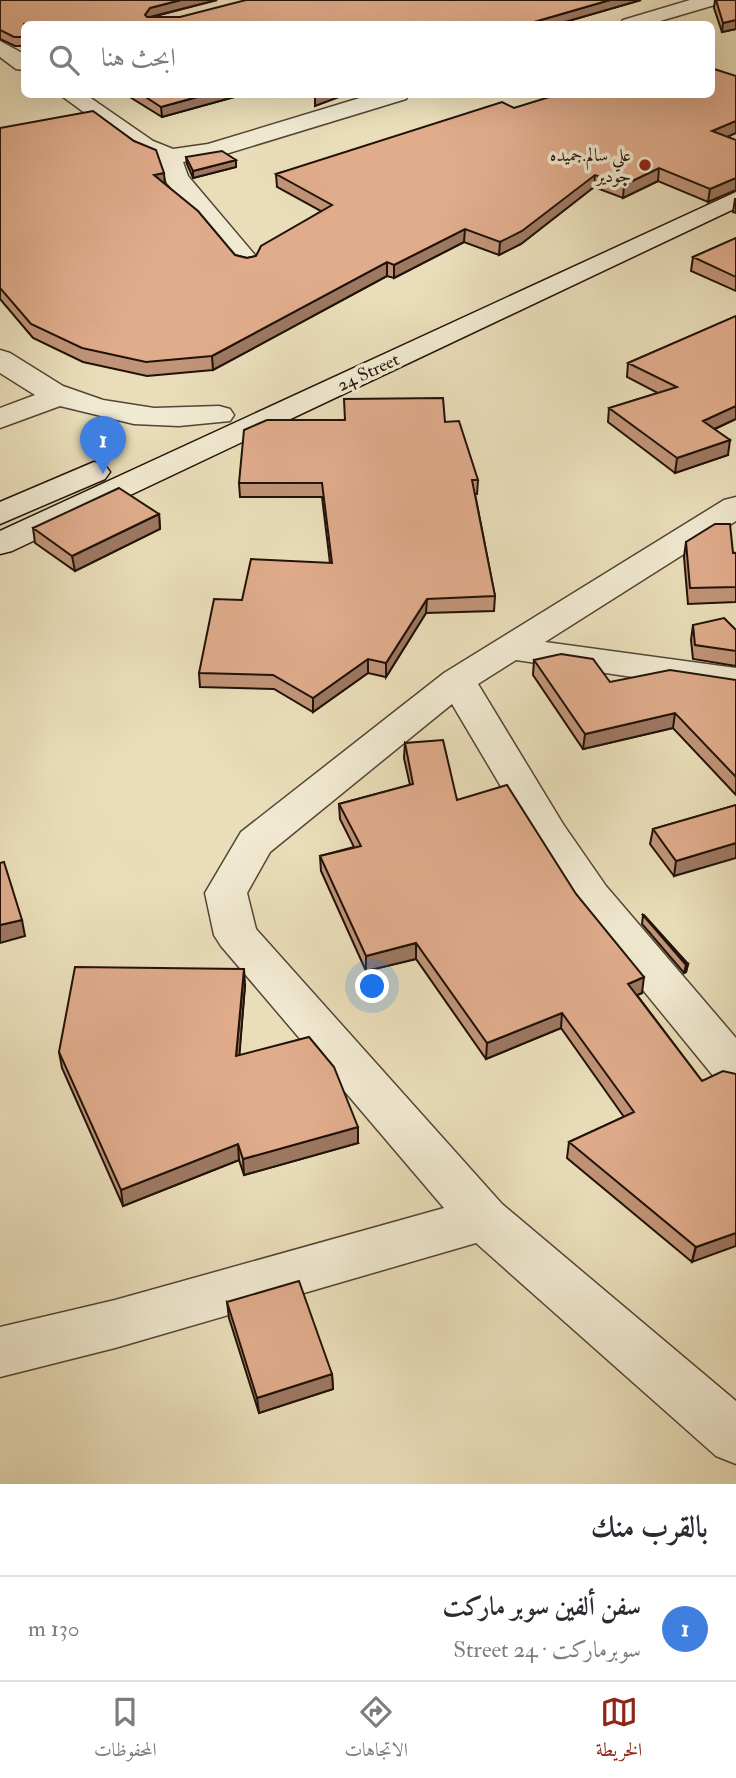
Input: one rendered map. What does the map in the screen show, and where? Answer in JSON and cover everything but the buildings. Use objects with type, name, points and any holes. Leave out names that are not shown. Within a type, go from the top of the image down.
[{"type":"street","points":[[640,21],[711,0]]},
{"type":"street","points":[[0,47],[21,61]]},
{"type":"street","points":[[76,98],[145,146],[170,157],[211,151],[385,98]]},
{"type":"street","points":[[170,157],[176,178],[247,261]]},
{"type":"street","name":"24 Street","points":[[0,514],[736,178]]},
{"type":"street","name":"24 Street","points":[[0,544],[736,199]]},
{"type":"street","points":[[0,359],[16,372],[60,396],[104,410],[154,417],[219,415]]},
{"type":"street","points":[[0,419],[60,396]]},
{"type":"street","points":[[731,1424],[484,1219],[236,935],[226,893],[255,842],[457,681],[736,507]]},
{"type":"street","points":[[509,649],[736,680]]},
{"type":"street","points":[[457,681],[591,897],[736,1070]]},
{"type":"street","points":[[0,1352],[115,1324],[484,1219]]},
{"type":"place","name":"علي سالم.جميده جودير","points":[[645,165]]},
{"type":"place","name":"سفن ألفين سوبر ماركت","points":[[103,474]]}]
